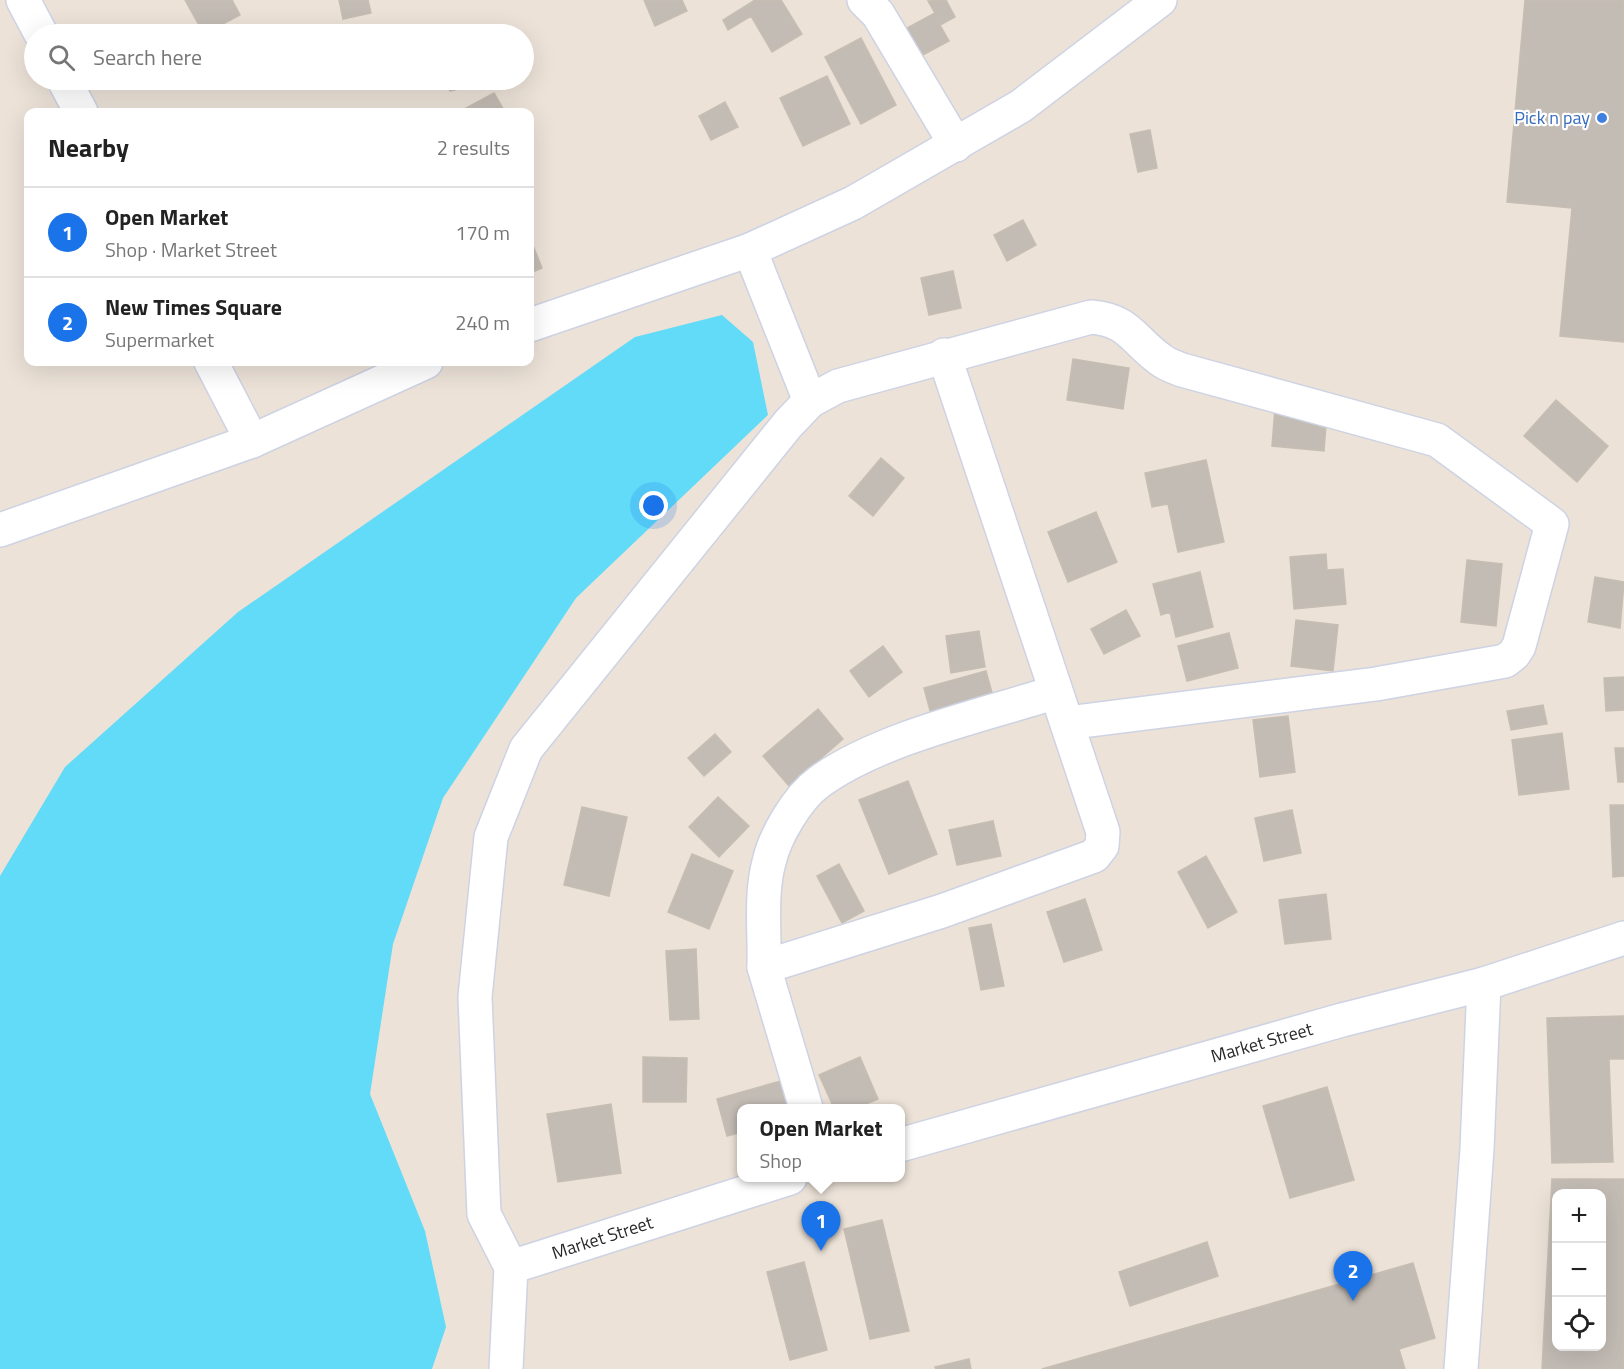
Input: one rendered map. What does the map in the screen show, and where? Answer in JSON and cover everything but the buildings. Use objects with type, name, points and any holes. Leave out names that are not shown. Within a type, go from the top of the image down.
[{"type":"street","points":[[23,0],[36,24]]},
{"type":"street","points":[[864,0],[879,14],[956,145]]},
{"type":"street","points":[[534,324],[750,250],[853,203],[1021,106],[1160,0]]},
{"type":"street","points":[[69,90],[79,108]]},
{"type":"street","points":[[750,250],[810,401]]},
{"type":"street","points":[[506,1369],[511,1268],[484,1214],[475,997],[491,837],[526,749],[759,459],[810,401],[838,386],[944,355],[1091,317],[1110,318],[1126,328],[1161,361],[1182,370],[1437,440],[1552,524],[1519,646],[1514,654],[1505,661],[1376,684],[1067,723]]},
{"type":"street","points":[[764,967],[942,911],[1094,856],[1102,846],[1103,832],[944,355]]},
{"type":"street","points":[[213,366],[252,441]]},
{"type":"street","points":[[0,531],[252,441],[417,366]]},
{"type":"street","points":[[805,1104],[764,967],[766,884],[769,861],[793,810],[819,782],[885,746],[1056,692]]},
{"type":"street","name":"Market Street","points":[[905,1144],[1342,1020],[1484,984],[1624,938]]},
{"type":"street","points":[[1461,1369],[1478,1149],[1484,984]]},
{"type":"street","name":"Market Street","points":[[511,1268],[777,1182]]},
{"type":"water","points":[[722,315],[753,342],[768,415],[576,598],[443,798],[393,944],[370,1094],[425,1231],[446,1327],[432,1369],[0,1369],[0,876],[65,767],[238,612],[635,337]]},
{"type":"place","name":"Pick n pay","points":[[1602,118]]},
{"type":"place","name":"Open Market","points":[[821,1251]]},
{"type":"place","name":"New Times Square","points":[[1353,1301]]}]
